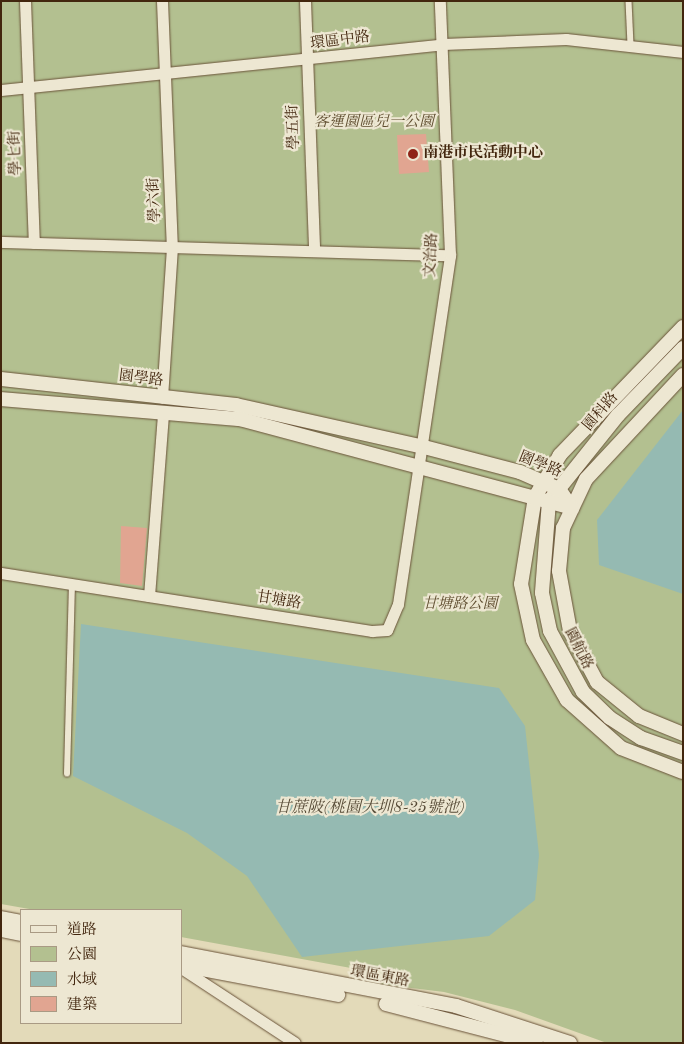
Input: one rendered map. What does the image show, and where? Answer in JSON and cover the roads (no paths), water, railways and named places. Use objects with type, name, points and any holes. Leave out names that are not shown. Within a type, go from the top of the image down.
[{"type":"street","name":"學七街","points":[[25,1],[34,243]]},
{"type":"street","name":"學六街","points":[[162,1],[172,247],[162,398]]},
{"type":"street","name":"學五街","points":[[305,1],[314,251]]},
{"type":"street","name":"文治路","points":[[421,467],[450,255],[440,1]]},
{"type":"street","name":"環區中路","points":[[1,90],[164,72],[306,60],[442,44],[566,39],[683,52]]},
{"type":"street","points":[[1,242],[450,255]]},
{"type":"street","points":[[683,327],[560,455],[544,482],[542,499],[521,584],[527,619],[543,662],[589,724],[621,748],[683,772]]},
{"type":"street","name":"園科路","points":[[542,499],[559,489],[618,415],[683,348]]},
{"type":"street","points":[[683,374],[586,479],[563,528],[559,571],[570,631],[583,658],[619,703],[683,734]]},
{"type":"street","name":"園學路","points":[[1,379],[236,405],[424,447],[544,482],[559,489],[572,508]]},
{"type":"street","name":"園學路","points":[[1,399],[240,419],[572,508]]},
{"type":"street","points":[[149,596],[163,413]]},
{"type":"street","name":"甘塘路","points":[[1,572],[372,631],[387,630],[398,604],[421,467]]},
{"type":"street","name":"園航路","points":[[542,499],[542,592],[564,664],[583,692],[610,718],[641,738],[683,753]]},
{"type":"street","points":[[1,918],[20,922]]},
{"type":"street","points":[[1,930],[20,934]]},
{"type":"street","name":"環區東路","points":[[182,953],[456,1006],[570,1043]]},
{"type":"street","name":"環區東路","points":[[182,966],[452,1018],[536,1043]]},
{"type":"street","points":[[182,967],[295,1043]]},
{"type":"lane","points":[[629,1],[631,45]]},
{"type":"lane","points":[[67,774],[72,584]]},
{"type":"water","points":[[683,410],[683,594],[599,565],[597,520]]},
{"type":"water","name":"甘蔗陂(桃園大圳8-25號池)","points":[[81,624],[499,688],[525,726],[539,855],[535,900],[489,936],[302,957],[247,876],[187,833],[73,776]]},
{"type":"place","name":"南港市民活動中心","points":[[413,154]]},
{"type":"park label","name":"客運園區兒一公園","points":[[374,123]]},
{"type":"park label","name":"甘塘路公園","points":[[460,605]]}]
